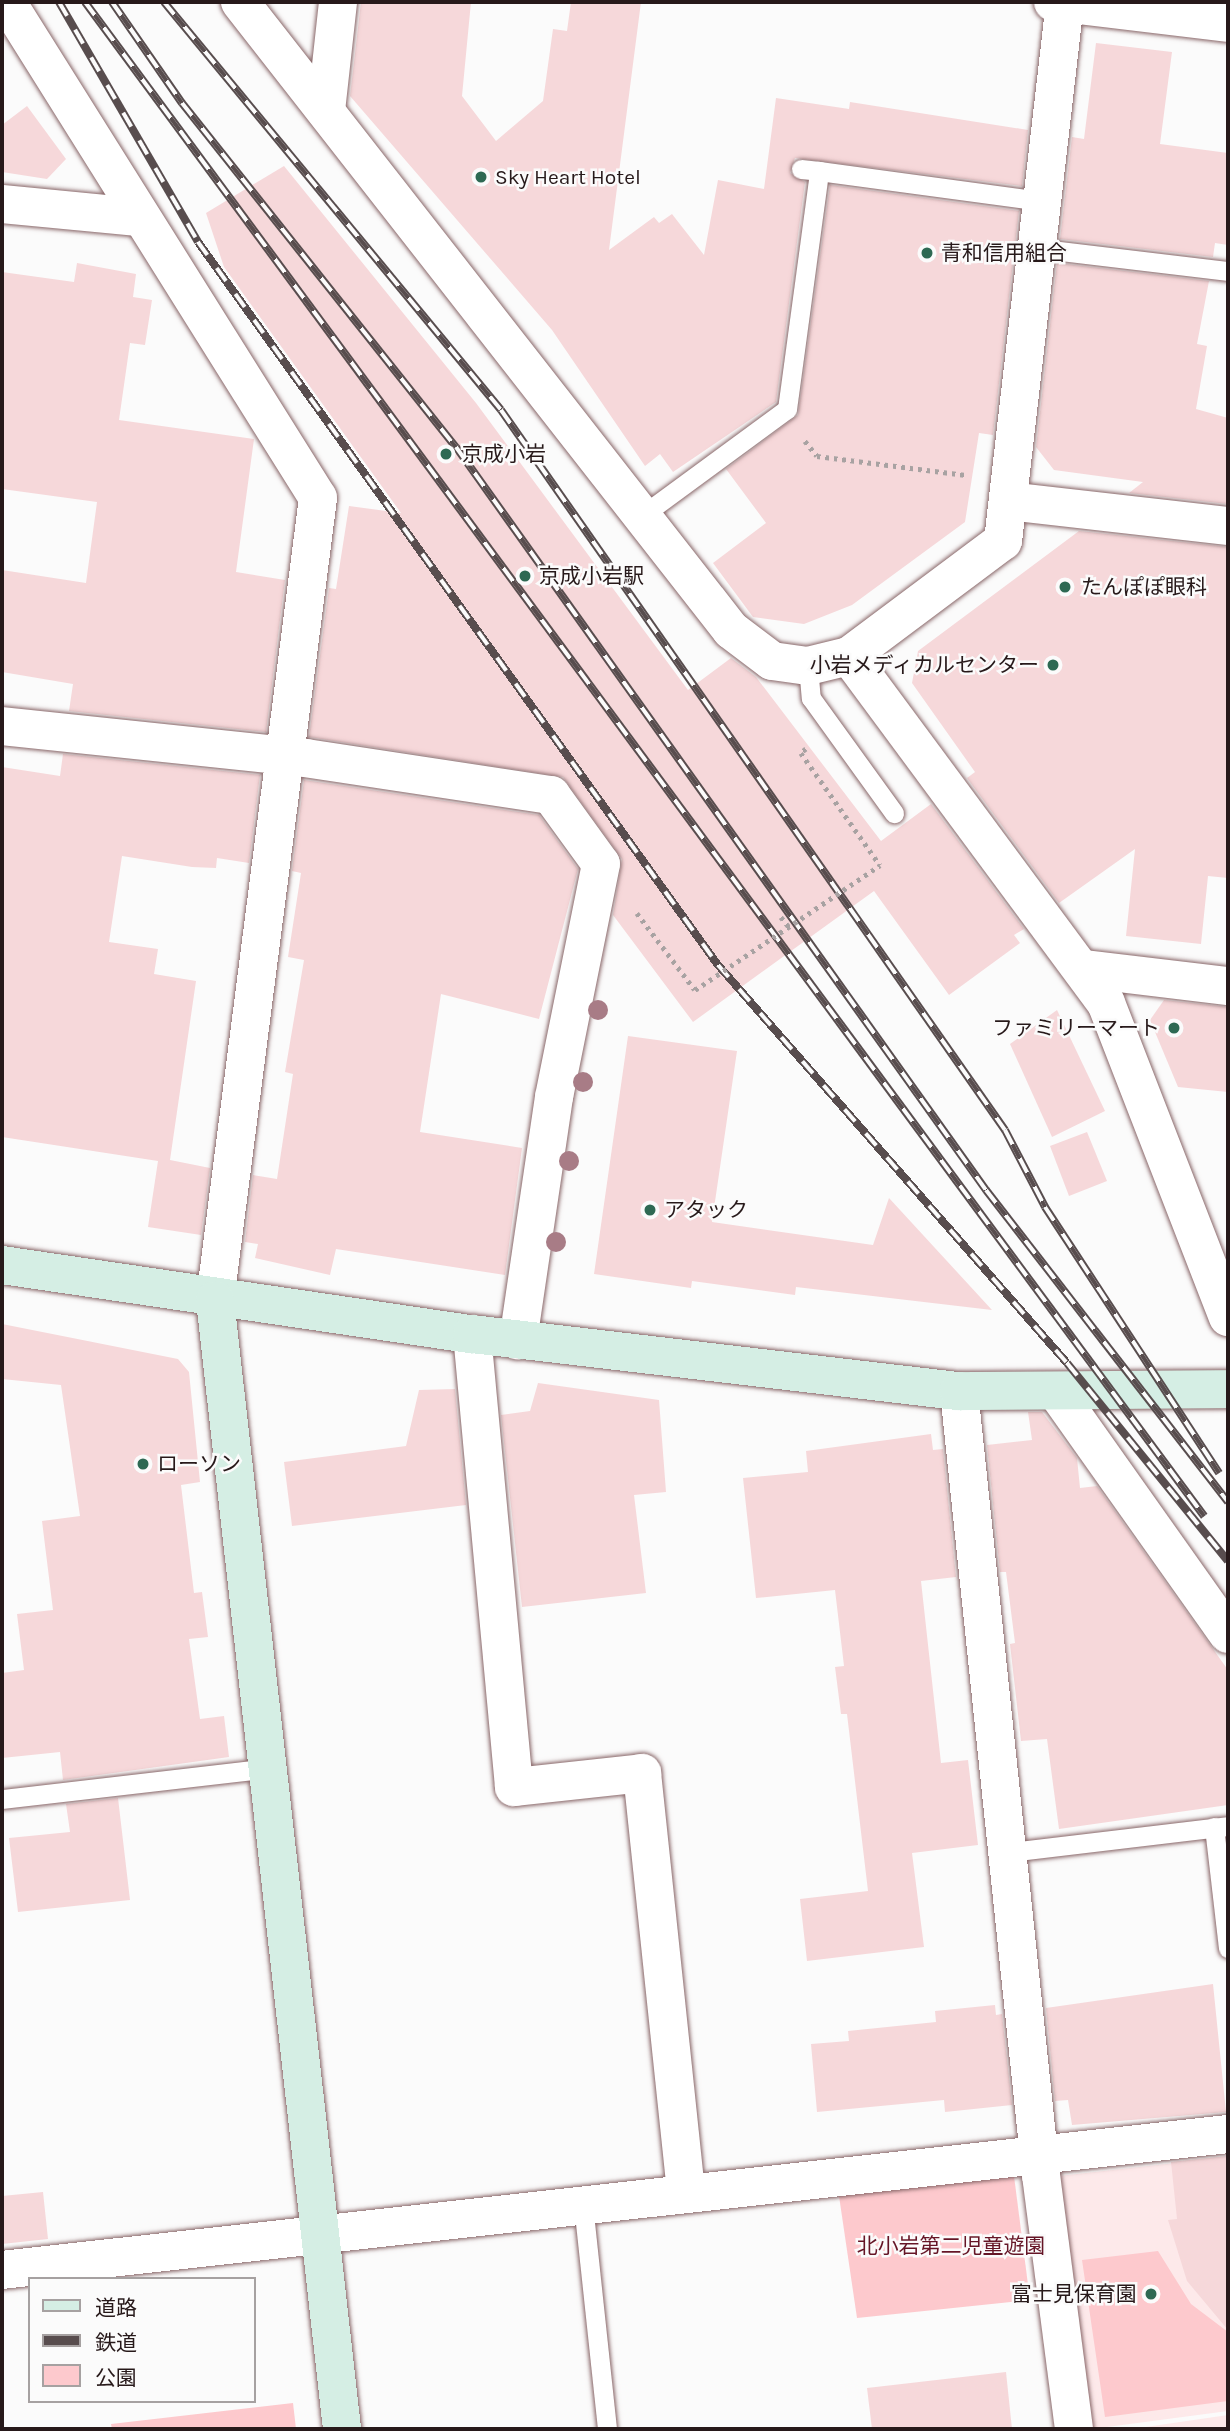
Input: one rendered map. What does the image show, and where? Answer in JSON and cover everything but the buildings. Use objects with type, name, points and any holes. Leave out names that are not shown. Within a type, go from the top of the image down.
[{"type":"street","points":[[7,2],[138,217],[318,498],[215,1300],[271,1768],[342,2429]]},
{"type":"street","points":[[240,2],[749,648],[787,666],[808,666],[849,656],[1003,541],[1061,2],[1228,23]]},
{"type":"street","points":[[326,111],[338,2]]},
{"type":"street","points":[[2,204],[138,217]]},
{"type":"street","points":[[1009,491],[1228,526]]},
{"type":"street","points":[[849,656],[1085,969],[1106,1003],[1228,1317]]},
{"type":"street","points":[[2,726],[285,758],[551,795],[601,864],[554,1097],[518,1340]]},
{"type":"street","points":[[1085,969],[1228,986]]},
{"type":"street","points":[[2,1265],[215,1300],[472,1334],[958,1391],[1058,1394],[1228,1389]]},
{"type":"street","points":[[472,1334],[514,1787],[642,1773],[687,2191]]},
{"type":"street","points":[[958,1391],[1041,2155],[1074,2429]]},
{"type":"street","points":[[1058,1394],[1228,1634]]},
{"type":"street","points":[[2,2270],[687,2191],[1228,2134]]},
{"type":"lane","points":[[644,514],[783,412],[810,170],[1040,201]]},
{"type":"lane","points":[[1035,248],[1228,271]]},
{"type":"lane","points":[[808,666],[811,698],[894,813]]},
{"type":"lane","points":[[2,1799],[271,1768]]},
{"type":"lane","points":[[1010,1852],[1221,1826],[1228,1948]]},
{"type":"lane","points":[[583,2204],[607,2429]]},
{"type":"path","points":[[783,412],[817,456],[1009,491]]},
{"type":"path","points":[[631,905],[695,990],[880,865],[811,767]]},
{"type":"path","points":[[781,917],[789,927]]},
{"type":"shaded area","name":"富士見保育園","points":[[1228,2157],[1228,2411],[1092,2429],[1059,2176]]},
{"type":"shaded area","points":[[1228,2415],[1228,2429],[1132,2429]]},
{"type":"green space","name":"北小岩第二児童遊園","points":[[1014,2176],[1030,2300],[857,2318],[839,2196]]},
{"type":"green space","points":[[1158,2251],[1191,2304],[1228,2332],[1228,2401],[1105,2417],[1082,2260]]},
{"type":"green space","points":[[293,2403],[296,2429],[112,2429],[111,2424]]},
{"type":"railway","points":[[59,2],[198,242],[718,965],[1067,1363],[1228,1561]]},
{"type":"railway","points":[[85,2],[1204,1516]]},
{"type":"railway","points":[[112,2],[182,103],[456,447],[986,1190],[1228,1502]]},
{"type":"railway","points":[[164,2],[501,410],[1005,1130],[1045,1207],[1219,1473]]},
{"type":"place","name":"Sky Heart Hotel","points":[[481,177]]},
{"type":"place","name":"青和信用組合","points":[[927,253]]},
{"type":"place","name":"京成小岩","points":[[446,454]]},
{"type":"place","name":"京成小岩駅","points":[[525,576]]},
{"type":"place","name":"たんぽぽ眼科","points":[[1065,587]]},
{"type":"place","name":"小岩メディカルセンター","points":[[1053,665]]},
{"type":"place","name":"ファミリーマート","points":[[1174,1028]]},
{"type":"place","name":"アタック","points":[[650,1210]]},
{"type":"place","name":"ローソン","points":[[143,1464]]},
{"type":"place","name":"富士見保育園","points":[[1151,2294]]}]
